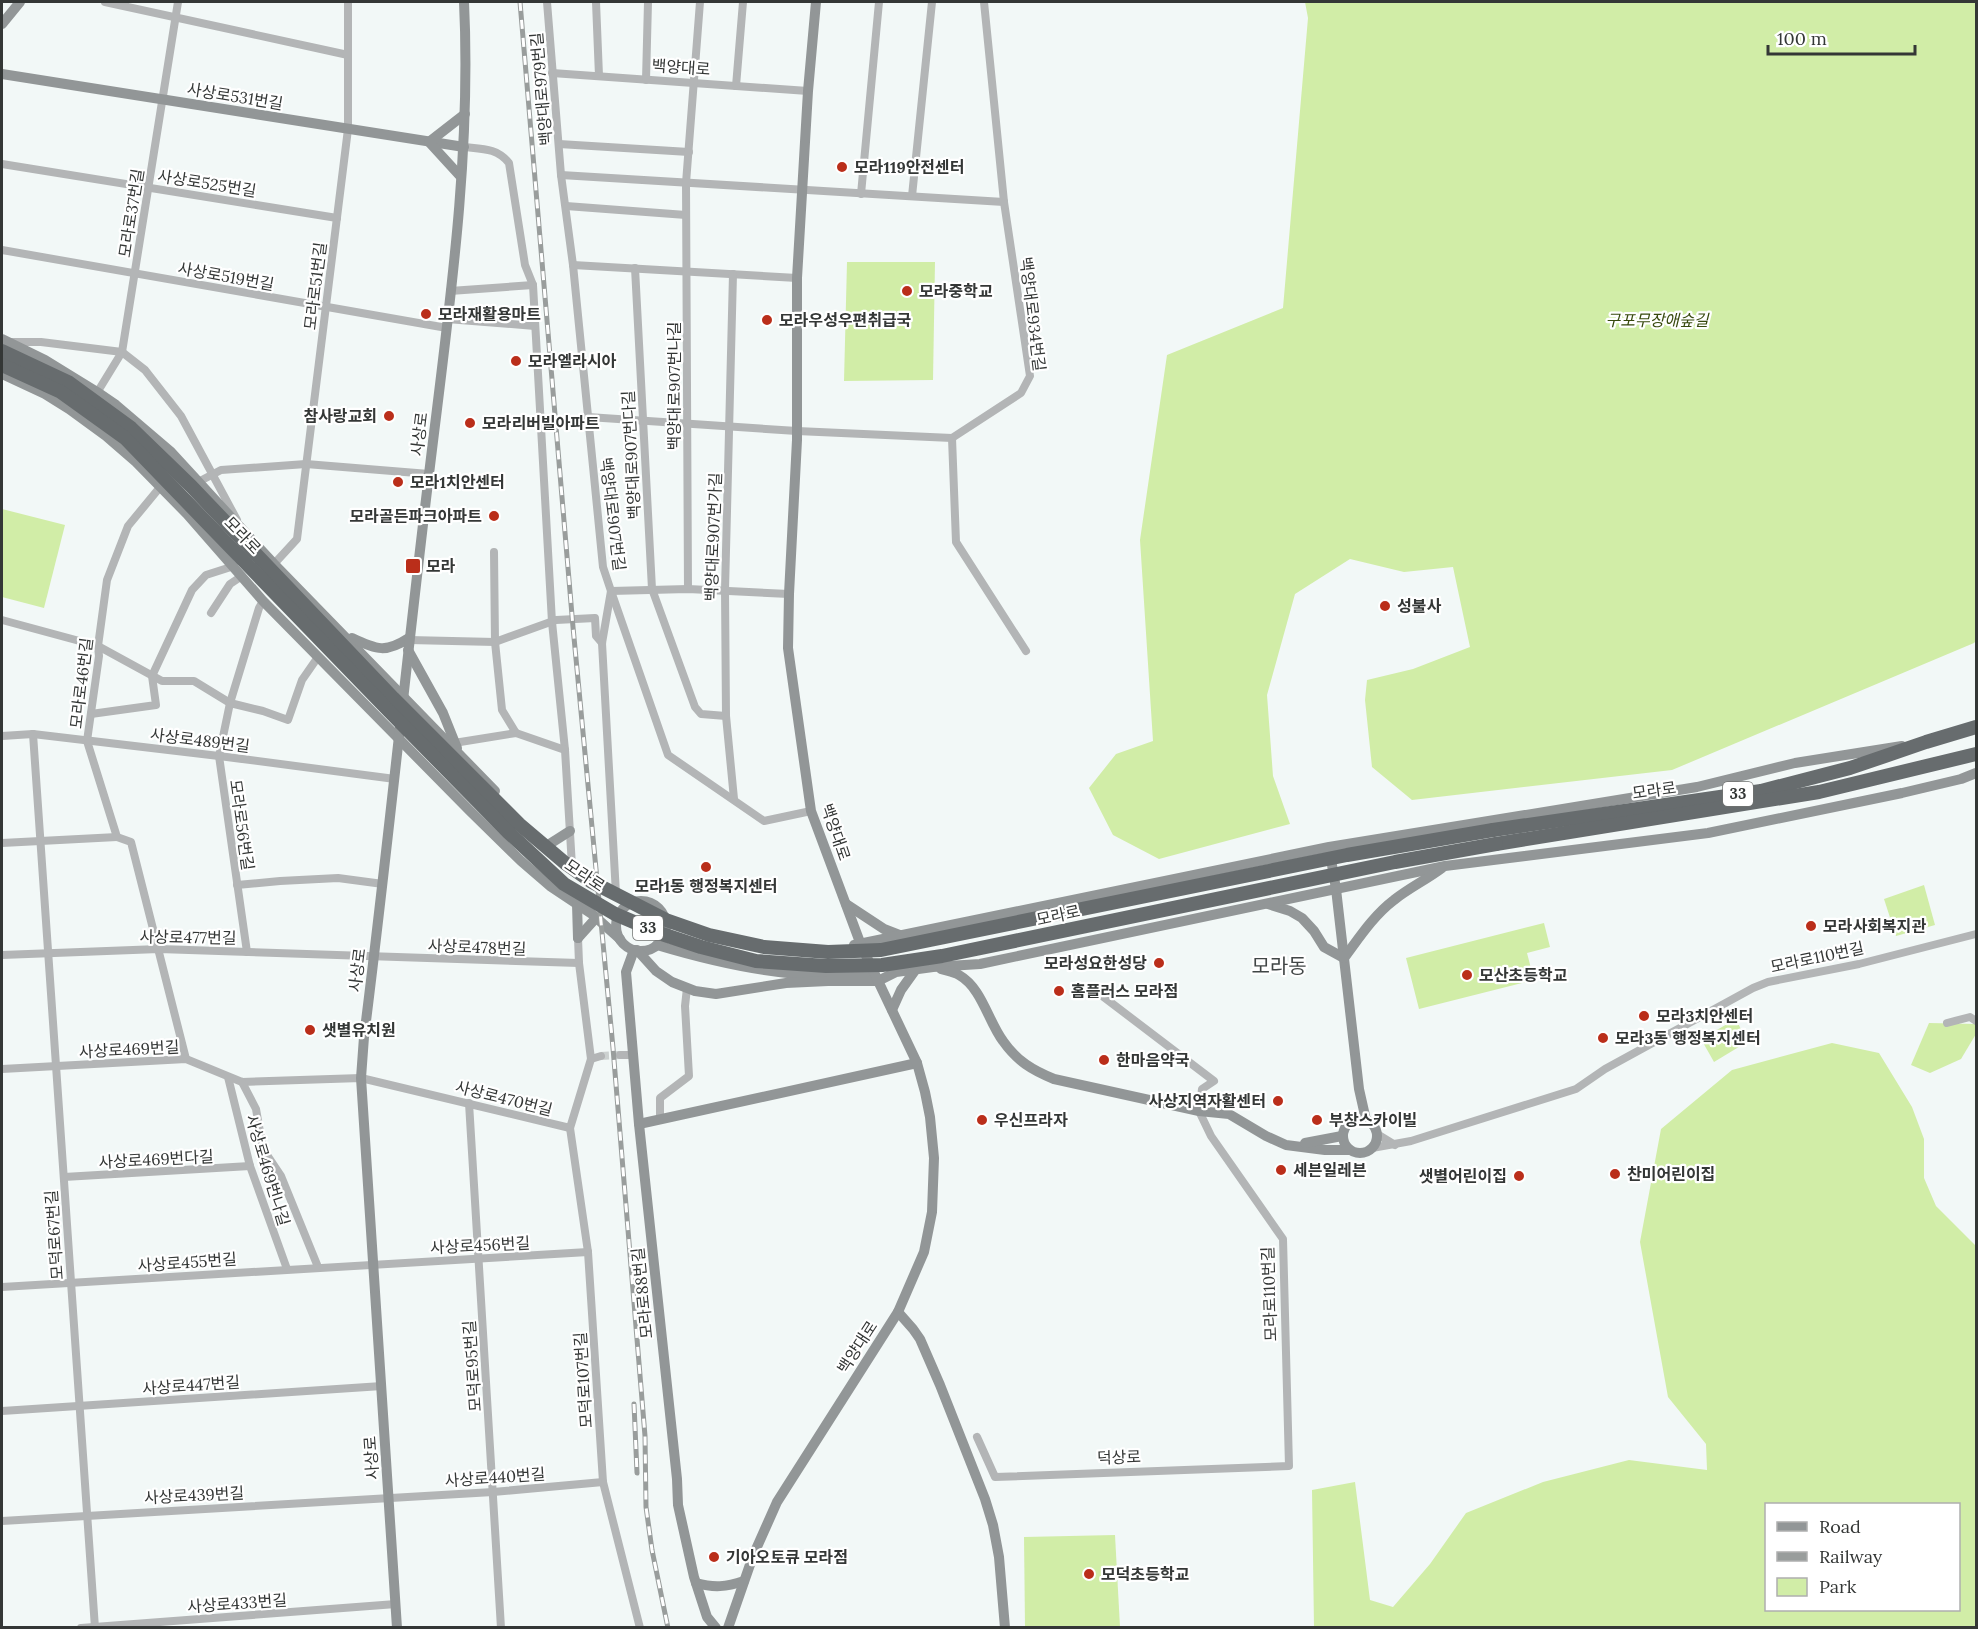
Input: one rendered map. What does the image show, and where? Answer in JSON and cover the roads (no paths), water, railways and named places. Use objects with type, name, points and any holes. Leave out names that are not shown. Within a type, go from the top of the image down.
[{"type":"highway","name":"모라로","points":[[5,344],[68,382],[131,428],[191,486],[393,698],[519,824],[565,863],[592,882],[666,920],[709,935],[764,947],[828,952],[881,951],[1347,855],[1493,830],[1761,791],[1850,768],[1977,727]]},
{"type":"highway","name":"모라로","points":[[2,365],[61,392],[125,438],[388,711],[508,832],[564,884],[615,914],[662,934],[756,961],[826,966],[882,965],[942,956],[1395,862],[1819,792],[1977,754]]},
{"type":"main road","points":[[2,24],[20,2]]},
{"type":"main road","name":"사상로","points":[[398,1628],[361,1078],[398,737],[447,323],[464,147],[464,2]]},
{"type":"main road","name":"백양대로","points":[[728,1628],[753,1556],[777,1502],[898,1312],[924,1252],[932,1212],[934,1158],[930,1117],[917,1063],[861,945],[812,811],[788,648],[797,431],[797,278],[808,91],[816,2]]},
{"type":"main road","name":"사상로531번길","points":[[2,74],[464,147]]},
{"type":"main road","points":[[461,177],[429,142],[465,114]]},
{"type":"main road","name":"모라로","points":[[5,344],[97,392],[116,405],[170,451],[274,564],[548,845],[572,866],[630,904]]},
{"type":"main road","name":"모라로","points":[[2,374],[45,394],[80,417],[106,436],[161,486],[263,601],[521,861],[620,939]]},
{"type":"main road","points":[[344,634],[374,649],[394,648],[409,643],[443,713],[454,743],[464,758]]},
{"type":"main road","points":[[896,972],[878,981],[786,983],[716,994],[687,988],[672,982],[656,971],[636,950],[627,946],[620,939],[616,926],[617,918],[621,911],[630,904],[642,901],[651,903],[663,915],[693,929],[750,941],[818,946],[861,945],[1329,847],[1697,787],[1795,763],[1926,742]]},
{"type":"main road","points":[[396,764],[417,757]]},
{"type":"main road","points":[[657,945],[783,973],[820,975],[872,971],[896,972],[980,964],[1445,866],[1708,833],[1902,793],[1977,773]]},
{"type":"main road","points":[[548,845],[570,831]]},
{"type":"main road","points":[[1329,847],[1359,1089],[1366,1120]]},
{"type":"main road","points":[[1344,958],[1381,911],[1445,866]]},
{"type":"main road","points":[[845,903],[884,929],[903,937]]},
{"type":"main road","points":[[1267,903],[1302,918],[1324,946],[1344,958]]},
{"type":"main road","points":[[577,904],[578,938]]},
{"type":"main road","points":[[636,950],[650,949],[657,945],[665,931],[663,915]]},
{"type":"main road","points":[[1009,915],[1026,923],[1034,932],[1036,939],[1034,949],[1029,953]]},
{"type":"main road","points":[[578,938],[596,918]]},
{"type":"main road","name":"모라로88번길","points":[[636,950],[626,972],[639,1124],[678,1505],[696,1583],[707,1617],[716,1628]]},
{"type":"main road","points":[[933,967],[959,975],[971,985],[980,964]]},
{"type":"main road","points":[[892,1010],[901,990],[916,969]]},
{"type":"main road","name":"모라로110번길","points":[[971,985],[1003,1041],[1018,1058],[1032,1070],[1054,1079],[1199,1111],[1229,1114],[1266,1136],[1287,1145],[1325,1150],[1349,1150],[1359,1153],[1372,1149]]},
{"type":"main road","points":[[639,1124],[917,1063]]},
{"type":"main road","points":[[1349,1150],[1342,1136],[1344,1128],[1352,1120],[1359,1089]]},
{"type":"main road","points":[[1352,1120],[1366,1120],[1374,1126],[1377,1134],[1372,1149]]},
{"type":"main road","points":[[1287,1145],[1342,1136]]},
{"type":"main road","points":[[898,1312],[920,1339],[985,1499],[999,1557],[1005,1628]]},
{"type":"main road","points":[[696,1583],[713,1588],[727,1587],[744,1581]]},
{"type":"main road","points":[[701,1599],[705,1628]]},
{"type":"street","points":[[105,2],[348,55]]},
{"type":"street","name":"모라로37번길","points":[[80,417],[122,352],[178,2]]},
{"type":"street","name":"모라로51번길","points":[[274,564],[297,539],[348,129],[348,2]]},
{"type":"street","name":"백양대로979번길","points":[[547,2],[561,175]]},
{"type":"street","points":[[596,2],[599,76]]},
{"type":"street","points":[[646,80],[648,2]]},
{"type":"street","name":"백양대로907번나길","points":[[688,589],[686,183],[699,2]]},
{"type":"street","points":[[736,86],[743,2]]},
{"type":"street","points":[[861,194],[879,2]]},
{"type":"street","points":[[912,196],[932,2]]},
{"type":"street","name":"백양대로934번길","points":[[952,438],[1021,393],[1030,376],[1004,202],[984,2]]},
{"type":"street","name":"백양대로","points":[[552,73],[808,91]]},
{"type":"street","points":[[559,144],[688,152]]},
{"type":"street","points":[[464,147],[493,150],[502,154],[509,163],[525,265],[533,285],[552,622],[565,750],[572,866]]},
{"type":"street","name":"사상로525번길","points":[[2,164],[337,218]]},
{"type":"street","points":[[561,175],[1004,202]]},
{"type":"street","name":"백양대로907번길","points":[[561,175],[573,265],[603,567],[668,755],[764,821],[812,811]]},
{"type":"street","points":[[566,206],[686,215]]},
{"type":"street","name":"사상로519번길","points":[[2,250],[326,307],[447,323]]},
{"type":"street","points":[[573,265],[797,278]]},
{"type":"street","name":"백양대로907번다길","points":[[635,268],[652,589],[695,707],[701,714],[726,716]]},
{"type":"street","name":"백양대로907번가길","points":[[733,274],[725,591],[726,716],[734,800]]},
{"type":"street","points":[[450,291],[533,285]]},
{"type":"street","points":[[447,323],[535,326]]},
{"type":"street","points":[[5,344],[41,342],[122,352],[145,369],[181,416],[240,527]]},
{"type":"street","points":[[588,417],[797,431],[952,438],[956,542],[1026,651]]},
{"type":"street","points":[[200,481],[221,470],[306,464],[429,474]]},
{"type":"street","name":"모라로46번길","points":[[161,486],[128,526],[107,580],[87,741],[117,837],[131,842],[186,1059]]},
{"type":"street","points":[[494,552],[495,642],[502,710],[516,733]]},
{"type":"street","points":[[91,714],[156,705],[152,676],[192,590],[206,575],[234,566]]},
{"type":"street","name":"모라로","points":[[210,613],[230,584],[242,576]]},
{"type":"street","points":[[611,591],[688,589],[789,594]]},
{"type":"street","name":"모라로","points":[[611,591],[602,643],[616,894]]},
{"type":"street","name":"모라로56번길","points":[[247,952],[219,756],[230,703],[263,601]]},
{"type":"street","points":[[409,643],[495,642],[552,622],[595,618],[596,636],[602,643]]},
{"type":"street","points":[[2,620],[98,646],[162,681],[194,681],[230,703],[264,711],[288,720],[302,680],[318,657]]},
{"type":"street","points":[[454,743],[516,733],[565,750]]},
{"type":"street","name":"사상로489번길","points":[[2,736],[33,734],[395,779]]},
{"type":"street","name":"모덕로67번길","points":[[33,734],[95,1627]]},
{"type":"street","points":[[2,843],[117,837]]},
{"type":"street","points":[[237,885],[338,878],[383,884]]},
{"type":"street","name":"모라로110번길","points":[[1372,1149],[1395,1145],[1576,1089],[1605,1069],[1768,982],[1859,964],[1977,934]]},
{"type":"street","points":[[578,938],[591,1059],[601,1056]]},
{"type":"street","name":"사상로477번길","points":[[2,955],[159,949],[374,957]]},
{"type":"street","name":"사상로478번길","points":[[374,957],[579,963]]},
{"type":"street","points":[[660,1120],[660,1098],[689,1076],[685,1006],[687,988]]},
{"type":"street","points":[[1101,995],[1214,1081],[1202,1089],[1199,1111]]},
{"type":"street","points":[[1947,1023],[1970,1017],[1977,1021]]},
{"type":"street","points":[[620,1055],[633,1055]]},
{"type":"street","name":"사상로469번길","points":[[2,1069],[186,1059],[242,1082],[361,1078]]},
{"type":"street","name":"사상로470번길","points":[[361,1078],[570,1128],[591,1059]]},
{"type":"street","name":"사상로469번나길","points":[[228,1077],[250,1166],[287,1269]]},
{"type":"street","points":[[242,1082],[256,1108],[263,1149],[281,1176],[318,1267]]},
{"type":"street","name":"모덕로95번길","points":[[469,1103],[501,1628]]},
{"type":"street","name":"모라로110번길","points":[[1199,1111],[1211,1136],[1283,1239],[1289,1466]]},
{"type":"street","name":"모덕로107번길","points":[[570,1128],[588,1252],[603,1482],[640,1628]]},
{"type":"street","points":[[1377,1134],[1395,1145]]},
{"type":"street","name":"사상로469번다길","points":[[64,1177],[250,1166]]},
{"type":"street","name":"사상로456번길","points":[[374,1264],[588,1252]]},
{"type":"street","name":"사상로455번길","points":[[2,1287],[374,1264]]},
{"type":"street","name":"사상로447번길","points":[[2,1411],[381,1386]]},
{"type":"street","name":"덕상로","points":[[977,1437],[995,1477],[1289,1466]]},
{"type":"street","name":"사상로440번길","points":[[389,1498],[603,1482]]},
{"type":"street","name":"사상로439번길","points":[[2,1521],[389,1498]]},
{"type":"street","name":"사상로433번길","points":[[81,1628],[396,1604]]},
{"type":"tunnel","points":[[601,1056],[620,1055]]},
{"type":"railway","points":[[520,2],[573,627],[613,1048],[645,1436],[646,1507],[668,1628]]},
{"type":"railway","points":[[634,1404],[637,1473]]},
{"type":"place","name":"모라119안전센터","points":[[842,167]]},
{"type":"place","name":"모라중학교","points":[[907,291]]},
{"type":"place","name":"모라재활용마트","points":[[426,314]]},
{"type":"place","name":"모라우성우편취급국","points":[[767,320]]},
{"type":"place","name":"모라엘라시아","points":[[516,361]]},
{"type":"place","name":"참사랑교회","points":[[389,416]]},
{"type":"place","name":"모라리버빌아파트","points":[[470,423]]},
{"type":"place","name":"모라1치안센터","points":[[398,482]]},
{"type":"place","name":"모라골든파크아파트","points":[[494,516]]},
{"type":"place","name":"모라","points":[[413,566]]},
{"type":"place","name":"성불사","points":[[1385,606]]},
{"type":"place","name":"모라1동 행정복지센터","points":[[706,867]]},
{"type":"place","name":"모라사회복지관","points":[[1811,926]]},
{"type":"place","name":"모라성요한성당","points":[[1159,963]]},
{"type":"place","name":"모산초등학교","points":[[1467,975]]},
{"type":"place","name":"홈플러스 모라점","points":[[1059,991]]},
{"type":"place","name":"모라3치안센터","points":[[1644,1016]]},
{"type":"place","name":"샛별유치원","points":[[310,1030]]},
{"type":"place","name":"모라3동 행정복지센터","points":[[1603,1038]]},
{"type":"place","name":"한마음약국","points":[[1104,1060]]},
{"type":"place","name":"사상지역자활센터","points":[[1278,1101]]},
{"type":"place","name":"우신프라자","points":[[982,1120]]},
{"type":"place","name":"부창스카이빌","points":[[1317,1120]]},
{"type":"place","name":"세븐일레븐","points":[[1281,1170]]},
{"type":"place","name":"찬미어린이집","points":[[1615,1174]]},
{"type":"place","name":"샛별어린이집","points":[[1519,1176]]},
{"type":"place","name":"기아오토큐 모라점","points":[[714,1557]]},
{"type":"place","name":"모덕초등학교","points":[[1089,1574]]},
{"type":"district","name":"모라동","points":[[1279,966]]},
{"type":"park label","name":"구포무장애숲길","points":[[1657,320]]}]
